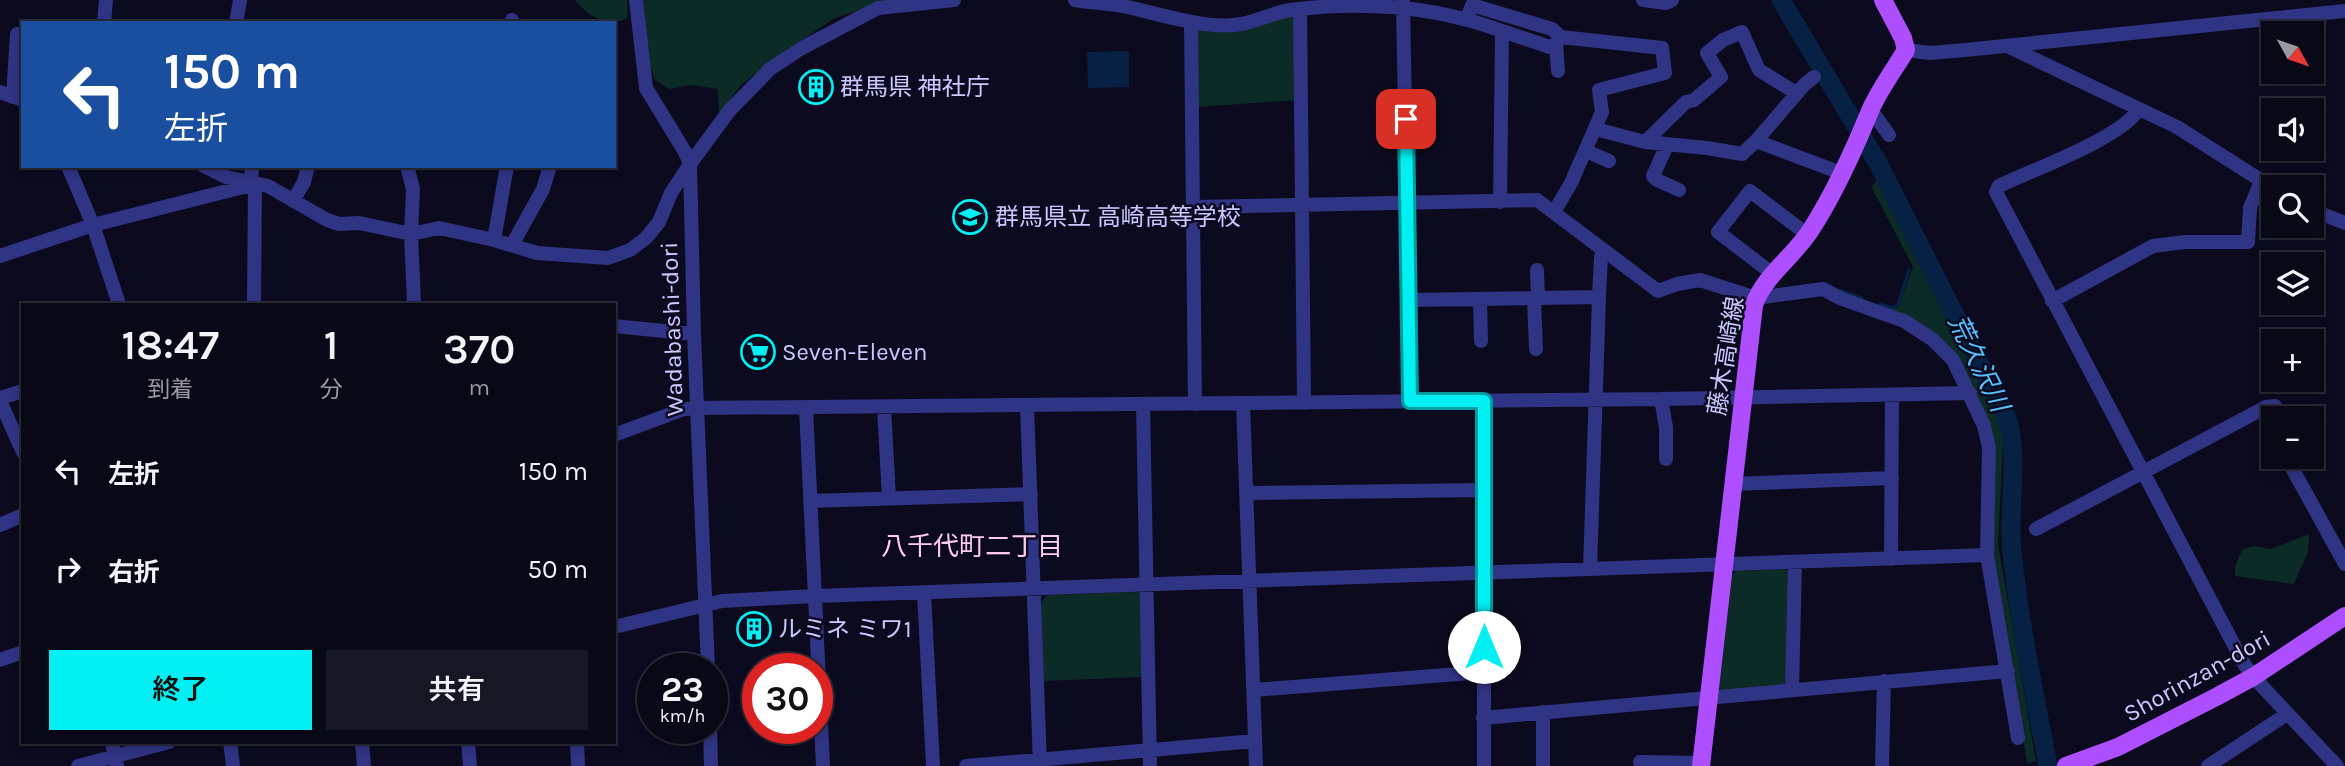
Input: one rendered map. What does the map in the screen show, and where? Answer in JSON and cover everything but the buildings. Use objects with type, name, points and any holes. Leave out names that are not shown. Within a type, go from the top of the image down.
[{"type":"main road","points":[[1883,0],[1903,38],[1906,50]]},
{"type":"main road","name":"藤木高崎線","points":[[1702,764],[1742,397],[1756,298],[1773,274],[1808,235],[1870,112],[1906,50]]},
{"type":"main road","name":"Shorinzan-dori","points":[[2066,766],[2118,747],[2253,677],[2345,616]]},
{"type":"street","points":[[104,21],[106,0]]},
{"type":"street","points":[[236,21],[240,0]]},
{"type":"street","name":"Wadabashi-dori","points":[[636,0],[646,88],[690,164],[708,653]]},
{"type":"street","points":[[208,168],[226,177],[268,186],[327,220],[338,223],[359,223],[411,234],[439,228],[537,253],[608,258],[630,250],[646,238],[659,222],[671,193],[690,164],[729,111],[770,69],[878,8],[954,0]]},
{"type":"street","points":[[1075,0],[1124,3],[1191,22],[1232,26],[1271,14],[1300,9],[1403,4],[1467,18],[1553,48],[1559,40]]},
{"type":"street","points":[[1643,0],[1667,3],[1672,0]]},
{"type":"street","points":[[1403,4],[1410,401]]},
{"type":"street","points":[[1467,18],[1472,5],[1552,29],[1559,40],[1558,71]]},
{"type":"street","points":[[1300,9],[1304,403]]},
{"type":"street","points":[[1906,50],[1930,53],[2345,11]]},
{"type":"street","points":[[2284,21],[2285,17]]},
{"type":"street","points":[[1191,22],[1195,404]]},
{"type":"street","points":[[1500,202],[1502,31]]},
{"type":"street","points":[[1645,142],[1686,102],[1694,100],[1721,77],[1707,53],[1732,34],[1742,32],[1759,70],[1797,93]]},
{"type":"street","points":[[12,96],[17,34],[21,34]]},
{"type":"street","points":[[1554,212],[1596,130],[1602,112],[1599,90],[1665,73],[1662,48],[1559,40]]},
{"type":"street","points":[[2006,45],[2186,132],[2261,180]]},
{"type":"street","points":[[1596,130],[1645,142],[1698,146],[1742,154],[1814,77]]},
{"type":"street","points":[[2139,109],[2134,117],[2094,144],[2033,169],[1996,188],[2238,654],[2253,677],[2337,766]]},
{"type":"street","points":[[1870,112],[1889,135]]},
{"type":"street","points":[[1756,141],[1841,173]]},
{"type":"street","points":[[1667,145],[1653,176],[1679,190]]},
{"type":"street","points":[[1586,151],[1609,161]]},
{"type":"street","points":[[69,168],[93,225],[119,303]]},
{"type":"street","points":[[252,168],[254,303]]},
{"type":"street","points":[[293,201],[304,182],[308,168]]},
{"type":"street","points":[[408,168],[413,189],[411,234],[414,303]]},
{"type":"street","points":[[494,240],[507,168]]},
{"type":"street","points":[[512,245],[543,189],[549,168]]},
{"type":"street","points":[[0,256],[93,225],[253,183]]},
{"type":"street","points":[[1773,274],[1718,232],[1750,191],[1808,235]]},
{"type":"street","points":[[2052,300],[2153,246],[2185,242],[2248,242],[2250,208],[2261,192]]},
{"type":"street","points":[[1194,207],[1537,200],[1658,291],[1677,284],[1703,281],[1756,298],[1824,289],[1842,299],[1904,321],[1924,332],[1956,366],[1984,426],[1989,447],[1987,555],[2018,738]]},
{"type":"street","points":[[2324,215],[2345,223]]},
{"type":"street","points":[[1590,569],[1599,297],[1601,257],[1605,251]]},
{"type":"street","points":[[1536,349],[1537,270]]},
{"type":"street","points":[[1409,300],[1599,297]]},
{"type":"street","points":[[1480,299],[1481,341]]},
{"type":"street","points":[[616,326],[694,334]]},
{"type":"street","points":[[21,392],[0,399],[21,447]]},
{"type":"street","points":[[616,434],[684,409],[697,408],[1661,399],[1970,393]]},
{"type":"street","points":[[1891,559],[1892,396]]},
{"type":"street","points":[[1661,399],[1666,427],[1667,459]]},
{"type":"street","points":[[1480,766],[1485,672],[1484,401]]},
{"type":"street","points":[[1243,403],[1256,766]]},
{"type":"street","points":[[1143,404],[1150,766]]},
{"type":"street","points":[[1027,405],[1040,763]]},
{"type":"street","points":[[884,407],[888,498]]},
{"type":"street","points":[[806,408],[822,766]]},
{"type":"street","points":[[2036,529],[2261,410]]},
{"type":"street","points":[[2293,469],[2345,564]]},
{"type":"street","points":[[1732,484],[1892,478]]},
{"type":"street","points":[[1246,493],[1484,490]]},
{"type":"street","points":[[810,501],[1031,494]]},
{"type":"street","points":[[0,525],[21,516]]},
{"type":"street","points":[[616,627],[722,601],[815,596],[1987,555]]},
{"type":"street","points":[[1792,690],[1796,562]]},
{"type":"street","points":[[924,593],[933,766]]},
{"type":"street","points":[[0,660],[21,653]]},
{"type":"street","points":[[1483,718],[2008,671]]},
{"type":"street","points":[[1254,690],[1485,672]]},
{"type":"street","points":[[1882,766],[1884,681]]},
{"type":"street","points":[[1543,712],[1543,766]]},
{"type":"street","points":[[2208,766],[2287,713]]},
{"type":"street","points":[[966,766],[1040,763],[1255,741]]},
{"type":"street","points":[[78,766],[161,744]]},
{"type":"street","points":[[230,744],[233,766]]},
{"type":"street","points":[[362,744],[364,766]]},
{"type":"street","points":[[468,744],[470,766]]},
{"type":"street","points":[[577,744],[578,766]]},
{"type":"street","points":[[711,744],[712,766]]},
{"type":"street","points":[[1640,762],[1702,764]]},
{"type":"green space","points":[[575,0],[627,0],[628,17],[622,21],[601,20],[590,15]]},
{"type":"green space","points":[[643,0],[891,0],[835,18],[782,53],[741,85],[719,115],[718,89],[692,85],[669,89],[655,80],[647,57]]},
{"type":"green space","points":[[1289,14],[1296,20],[1297,100],[1197,107],[1196,31],[1199,26]]},
{"type":"green space","points":[[1874,170],[2001,426],[2003,447],[1998,544],[2036,761],[2027,763],[1994,566],[1994,446],[1955,357],[1890,310],[1899,306],[1913,267],[1872,188],[1877,181],[1872,171]]},
{"type":"green space","points":[[2309,534],[2308,552],[2294,584],[2235,576],[2235,567],[2242,550],[2254,546],[2271,549]]},
{"type":"green space","points":[[1785,569],[1790,573],[1787,680],[1783,685],[1721,691],[1716,685],[1729,578],[1736,571]]},
{"type":"green space","points":[[1138,592],[1141,595],[1143,677],[1043,681],[1041,602],[1048,595]]},
{"type":"water","points":[[1129,51],[1129,87],[1088,88],[1087,52]]},
{"type":"waterway","name":"荒久沢川","points":[[1781,0],[1879,165],[2007,418],[2013,450],[2011,534],[2015,578],[2048,766]]},
{"type":"waterway","points":[[1880,304],[1893,308],[1898,305],[1909,270]]},
{"type":"waterway","points":[[1841,291],[1862,298]]},
{"type":"place","name":"群馬県 神社庁","points":[[816,87]]},
{"type":"place","name":"群馬県立 高崎高等学校","points":[[970,217]]},
{"type":"place","name":"Seven-Eleven","points":[[758,352]]},
{"type":"place","name":"ルミネ ミワ1","points":[[754,629]]},
{"type":"district","name":"八千代町二丁目","points":[[972,546]]},
{"type":"route","points":[[1406,119],[1410,401],[1484,401],[1484,647]]}]
